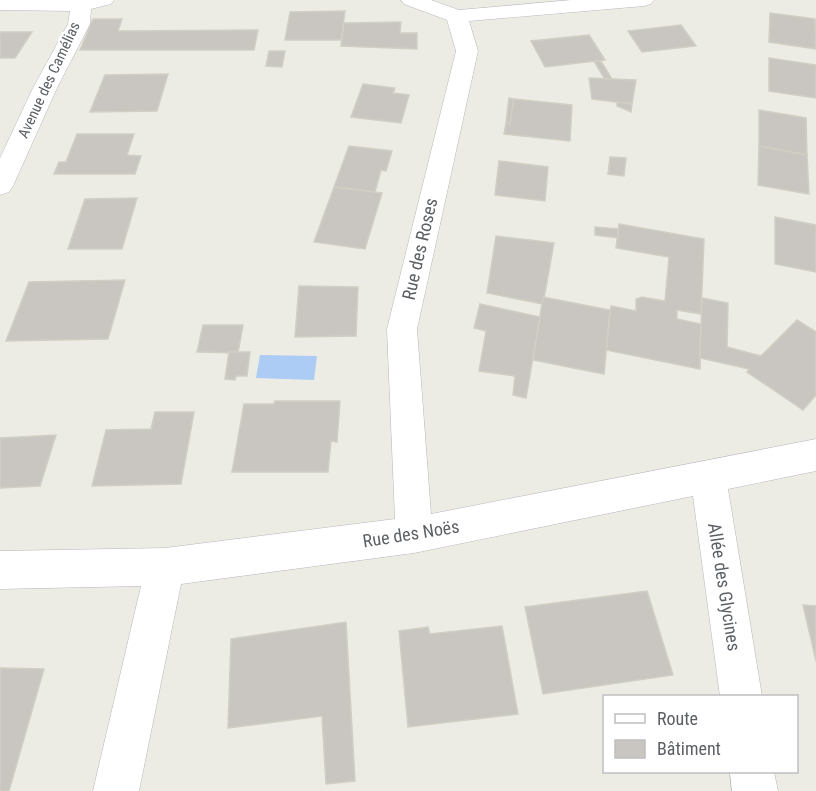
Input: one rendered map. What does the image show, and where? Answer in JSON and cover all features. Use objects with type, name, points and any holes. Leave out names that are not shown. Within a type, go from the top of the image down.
[{"type":"street","points":[[0,4],[81,5],[104,0]]},
{"type":"street","points":[[411,0],[457,16],[644,0]]},
{"type":"street","name":"Avenue des Camélias","points":[[0,186],[45,88],[79,24],[81,5]]},
{"type":"street","name":"Rue des Roses","points":[[414,535],[402,329],[467,51],[457,16]]},
{"type":"street","name":"Rue des Noës","points":[[0,570],[165,567],[414,535],[816,455]]},
{"type":"street","name":"Allée des Glycines","points":[[708,478],[741,695]]},
{"type":"street","points":[[116,791],[165,567]]},
{"type":"street","points":[[752,773],[755,791]]},
{"type":"water","points":[[260,355],[317,356],[314,380],[256,378]]},
{"type":"building","points":[[345,11],[341,40],[285,40],[290,12]]},
{"type":"building","points":[[770,13],[815,19],[816,49],[769,42]]},
{"type":"building","points":[[93,19],[122,19],[118,31],[258,30],[254,50],[80,50]]},
{"type":"building","points":[[401,22],[400,33],[417,33],[417,49],[341,46],[344,23]]},
{"type":"building","points":[[681,25],[696,46],[642,52],[628,31]]},
{"type":"building","points":[[0,32],[32,32],[15,58],[0,58]]},
{"type":"building","points":[[589,35],[605,60],[545,67],[531,41]]},
{"type":"building","points":[[269,51],[285,51],[282,67],[266,66]]},
{"type":"building","points":[[769,58],[816,65],[816,98],[769,91]]},
{"type":"building","points":[[594,61],[601,61],[612,79],[604,78]]},
{"type":"building","points":[[168,74],[157,111],[90,112],[105,75]]},
{"type":"building","points":[[589,78],[636,80],[632,104],[592,99]]},
{"type":"building","points":[[363,84],[395,88],[393,93],[409,95],[401,123],[351,117]]},
{"type":"building","points":[[509,98],[514,99],[510,124],[506,123]]},
{"type":"building","points":[[514,99],[572,105],[570,141],[504,134],[506,123],[510,124]]},
{"type":"building","points":[[617,102],[632,104],[631,112],[617,106]]},
{"type":"building","points":[[759,110],[806,118],[807,155],[759,146]]},
{"type":"building","points":[[77,134],[134,134],[127,155],[141,156],[135,174],[54,174],[59,162],[66,162]]},
{"type":"building","points":[[349,146],[392,151],[386,171],[381,170],[375,192],[334,187]]},
{"type":"building","points":[[759,146],[807,155],[809,194],[758,185]]},
{"type":"building","points":[[610,157],[626,158],[624,176],[608,174]]},
{"type":"building","points":[[499,161],[548,167],[545,201],[495,195]]},
{"type":"building","points":[[334,187],[382,193],[365,249],[314,242]]},
{"type":"building","points":[[137,198],[122,249],[68,249],[85,199]]},
{"type":"building","points":[[775,217],[816,225],[816,272],[775,264]]},
{"type":"building","points":[[619,224],[704,239],[701,314],[677,310],[677,319],[701,324],[700,369],[606,350],[611,306],[636,311],[636,299],[642,297],[665,301],[669,257],[616,248]]},
{"type":"building","points":[[595,227],[618,229],[618,238],[595,235]]},
{"type":"building","points":[[496,236],[554,243],[543,304],[487,293]]},
{"type":"building","points":[[125,280],[108,339],[6,341],[29,282]]},
{"type":"building","points":[[299,286],[358,287],[356,336],[295,337]]},
{"type":"building","points":[[543,297],[610,310],[604,374],[533,360]]},
{"type":"building","points":[[702,298],[728,303],[727,347],[761,356],[797,320],[816,332],[816,395],[803,410],[747,372],[749,369],[700,358]]},
{"type":"building","points":[[480,304],[540,317],[526,398],[513,395],[515,376],[479,371],[486,331],[474,328]]},
{"type":"building","points":[[203,325],[243,325],[238,353],[197,352]]},
{"type":"building","points":[[229,352],[250,352],[247,376],[236,376],[235,380],[225,379]]},
{"type":"building","points":[[275,401],[340,401],[337,442],[331,441],[328,472],[232,472],[244,404],[274,404]]},
{"type":"building","points":[[155,412],[194,412],[181,484],[92,486],[106,430],[151,429]]},
{"type":"building","points":[[56,435],[40,486],[0,488],[0,438]]},
{"type":"building","points":[[647,591],[673,675],[543,694],[525,607]]},
{"type":"building","points":[[803,605],[816,606],[816,661]]},
{"type":"building","points":[[346,622],[355,781],[326,784],[322,716],[228,728],[231,639]]},
{"type":"building","points":[[502,626],[518,714],[408,727],[399,631],[428,627],[430,634]]},
{"type":"building","points":[[0,668],[44,669],[9,791],[0,791]]}]
